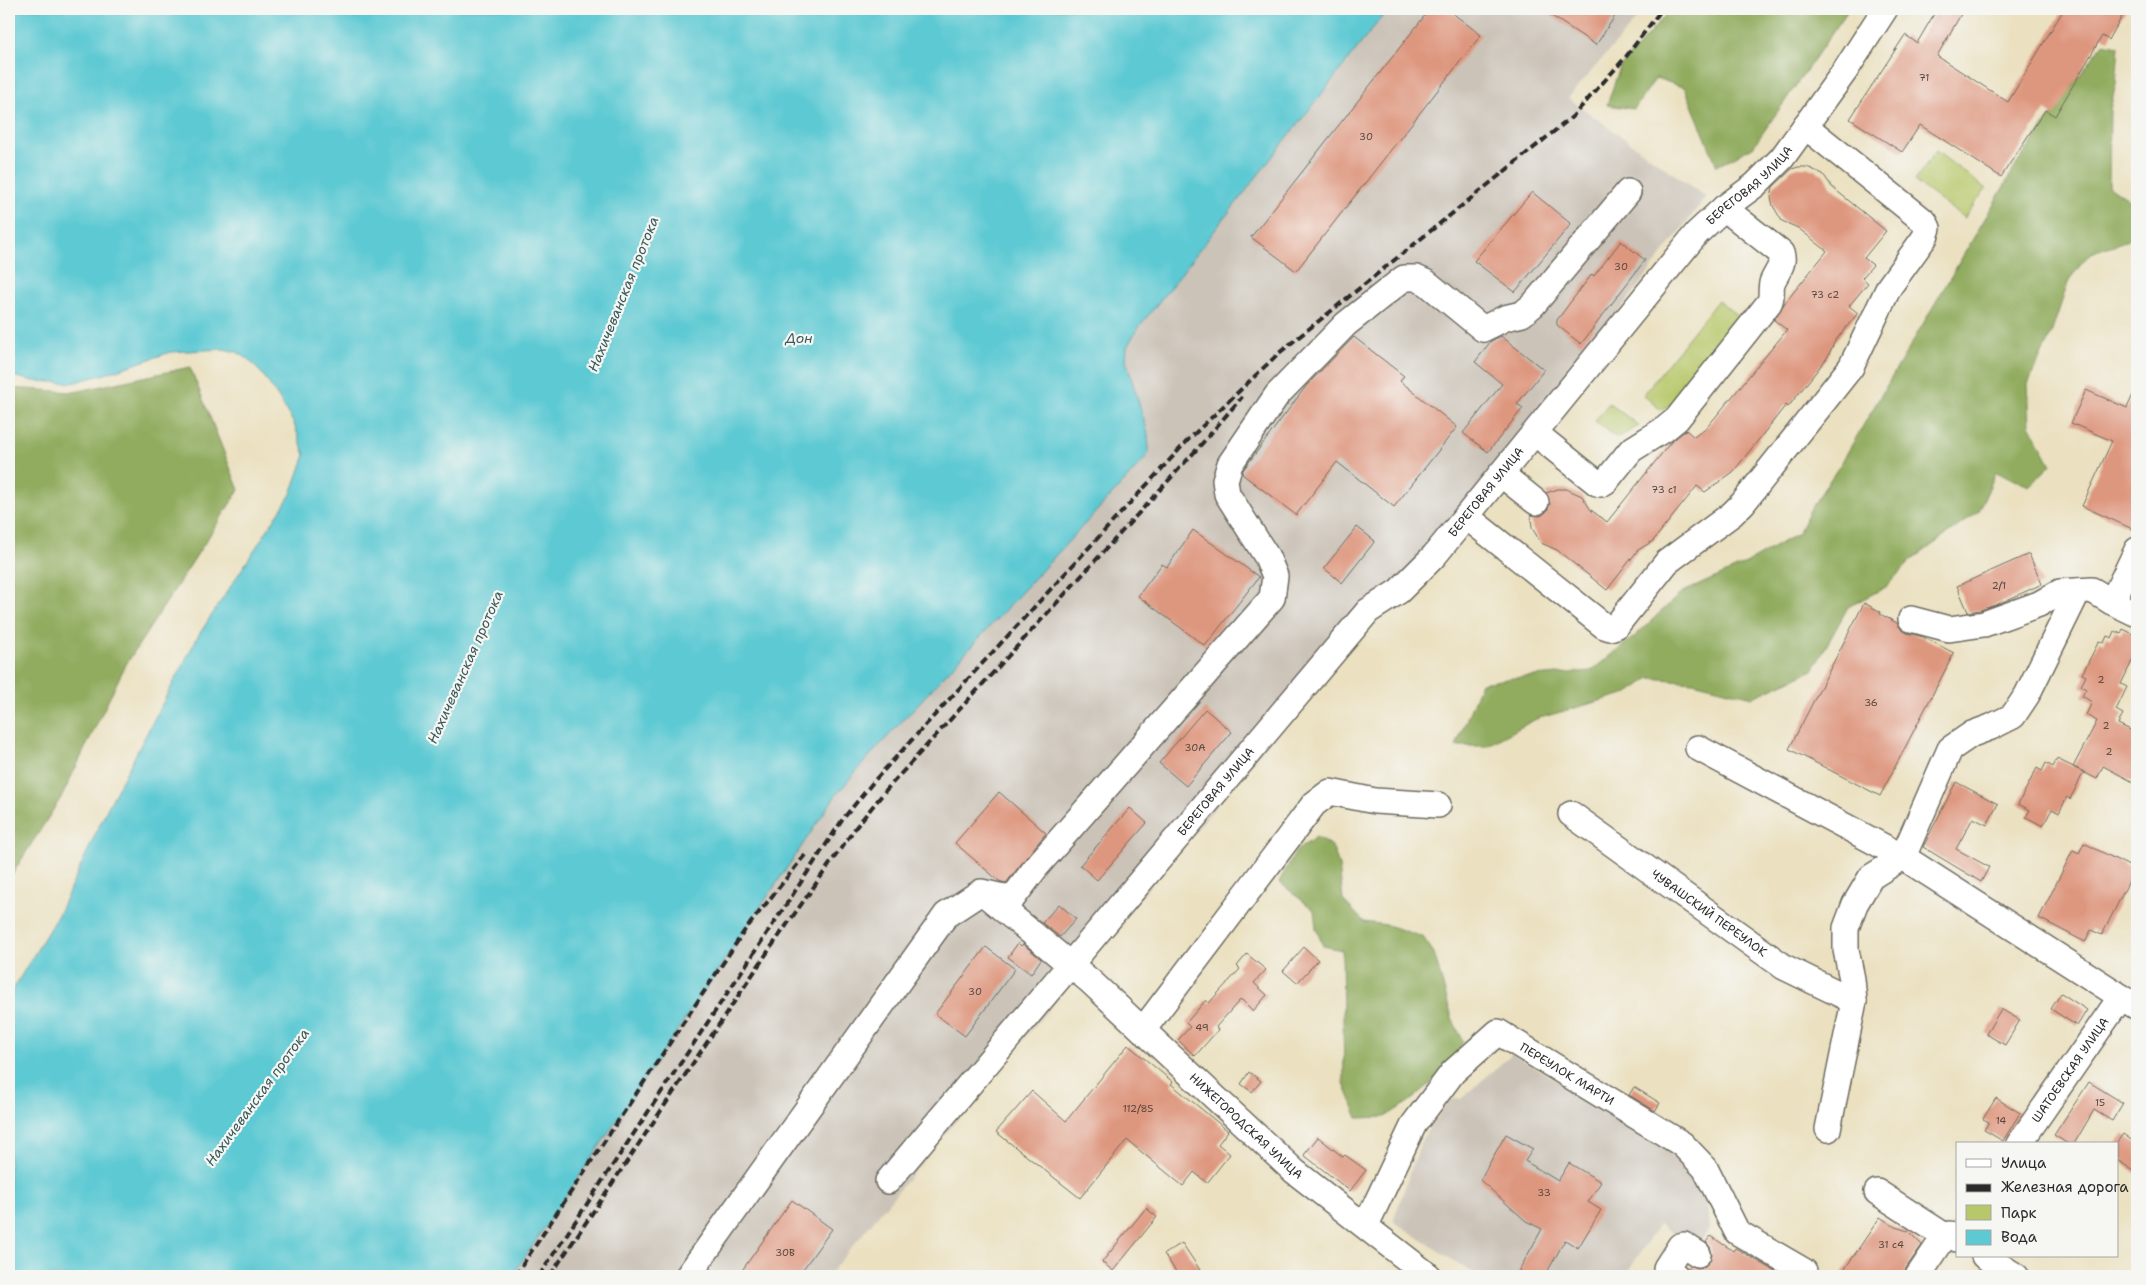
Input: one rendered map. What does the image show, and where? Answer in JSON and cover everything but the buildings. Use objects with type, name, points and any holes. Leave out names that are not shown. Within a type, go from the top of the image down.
[{"type":"street","name":"БЕРЕГОВАЯ УЛИЦА","points":[[888,1181],[1368,611],[1399,591],[1434,556],[1697,233],[1724,208],[1755,185],[1773,175],[1782,158],[1845,71],[1885,9]]},
{"type":"street","points":[[1467,517],[1604,626],[1610,628],[1616,626],[1667,562],[1732,514],[1743,503],[1851,367],[1889,287],[1901,268],[1926,237],[1928,228],[1925,222],[1805,126]]},
{"type":"street","points":[[688,1276],[946,915],[981,892],[1012,898],[1037,866],[1272,598],[1275,576],[1267,557],[1227,494],[1225,480],[1230,464],[1277,395],[1346,324],[1404,278],[1416,278],[1427,283],[1483,328],[1505,318],[1522,314],[1533,305],[1628,192]]},
{"type":"street","points":[[1534,433],[1598,483],[1602,484],[1631,450],[1677,419],[1769,303],[1772,285],[1783,260],[1781,253],[1724,208]]},
{"type":"street","points":[[1501,474],[1536,502]]},
{"type":"street","points":[[2112,602],[2137,550]]},
{"type":"street","points":[[1911,619],[1949,629],[1984,624],[2039,604],[2060,592],[2092,590],[2137,614]]},
{"type":"street","points":[[1828,1129],[1854,1001],[1846,950],[1846,928],[1855,904],[1871,877],[1903,857],[1950,749],[1972,734],[2014,716],[2028,695],[2078,591]]},
{"type":"street","points":[[1698,748],[1903,857],[2129,1002]]},
{"type":"street","points":[[1143,1030],[1314,804],[1330,792],[1375,801],[1438,805]]},
{"type":"street","name":"ЧУВАШСКИЙ ПЕРЕУЛОК","points":[[1571,814],[1784,967],[1854,1001]]},
{"type":"street","name":"НИЖЕГОРОДСКАЯ УЛИЦА","points":[[981,892],[1071,964],[1294,1170],[1429,1276]]},
{"type":"street","name":"ШАТОЕВСКАЯ УЛИЦА","points":[[2021,1142],[2129,1002]]},
{"type":"street","name":"ПЕРЕУЛОК МАРТИ","points":[[1366,1225],[1414,1124],[1453,1072],[1498,1032],[1682,1144],[1705,1168],[1736,1232],[1804,1270]]},
{"type":"street","points":[[1877,1192],[1953,1236],[1918,1276]]},
{"type":"street","points":[[1676,1276],[1666,1268],[1680,1246],[1684,1245],[1698,1254]]},
{"type":"street","points":[[1987,1258],[2016,1276]]},
{"type":"shaded area","points":[[1388,9],[1616,9],[1636,20],[1568,98],[1706,197],[1554,397],[828,1276],[512,1276],[836,795],[866,760],[1145,459],[1148,434],[1126,360],[1127,347],[1136,331]]},
{"type":"shaded area","points":[[1512,1054],[1677,1150],[1695,1169],[1707,1203],[1709,1229],[1697,1248],[1659,1224],[1625,1276],[1477,1276],[1393,1221],[1422,1139],[1450,1099],[1461,1099]]},
{"type":"green space","points":[[1671,9],[1849,9],[1753,147],[1717,166],[1685,88],[1656,78],[1634,109],[1607,105],[1620,67]]},
{"type":"green space","points":[[2103,43],[2119,46],[2116,84],[2110,109],[2109,186],[2137,205],[2137,237],[2090,253],[2069,280],[2051,334],[2028,384],[2030,425],[2051,465],[2029,486],[1996,472],[1979,511],[1909,562],[1886,587],[1848,607],[1813,670],[1753,697],[1693,682],[1650,678],[1628,693],[1536,719],[1486,746],[1456,746],[1481,683],[1513,678],[1591,671],[1634,637],[1681,593],[1746,564],[1798,533],[1811,508],[1840,465],[2017,164]]},
{"type":"green space","points":[[1936,151],[1986,189],[1964,218],[1914,181]]},
{"type":"green space","points":[[1718,300],[1740,318],[1670,406],[1661,410],[1643,395]]},
{"type":"green space","points":[[190,367],[239,490],[125,666],[62,796],[9,879],[9,388],[74,392]]},
{"type":"green space","points":[[1609,403],[1639,426],[1617,438],[1595,421]]},
{"type":"green space","points":[[1316,837],[1332,846],[1339,866],[1343,900],[1364,922],[1387,925],[1423,937],[1434,953],[1452,1018],[1463,1041],[1449,1068],[1410,1101],[1385,1117],[1358,1118],[1344,1084],[1342,950],[1323,946],[1316,928],[1314,910],[1279,882],[1296,851]]},
{"type":"water","points":[[9,9],[1388,9],[1136,331],[1127,347],[1126,360],[1148,434],[1149,449],[1145,459],[866,760],[836,795],[512,1276],[9,1276],[9,996],[59,913],[108,807],[198,636],[291,494],[305,455],[294,424],[278,397],[263,375],[248,359],[237,352],[223,349],[171,352],[72,383],[33,381],[9,375]]},
{"type":"railway","points":[[539,1276],[843,819],[874,781],[1189,439],[1279,353],[1572,117],[1625,58],[1662,9]]},
{"type":"railway","points":[[550,1276],[769,950],[856,827],[886,790],[1199,447],[1242,397]]},
{"type":"railway","points":[[515,1276],[745,930],[805,855]]},
{"type":"water label","name":"Нахичеванская протока","points":[[623,294]]},
{"type":"water label","name":"Дон","points":[[799,338]]},
{"type":"water label","name":"Нахичеванская протока","points":[[465,667]]},
{"type":"water label","name":"Нахичеванская протока","points":[[257,1097]]}]
